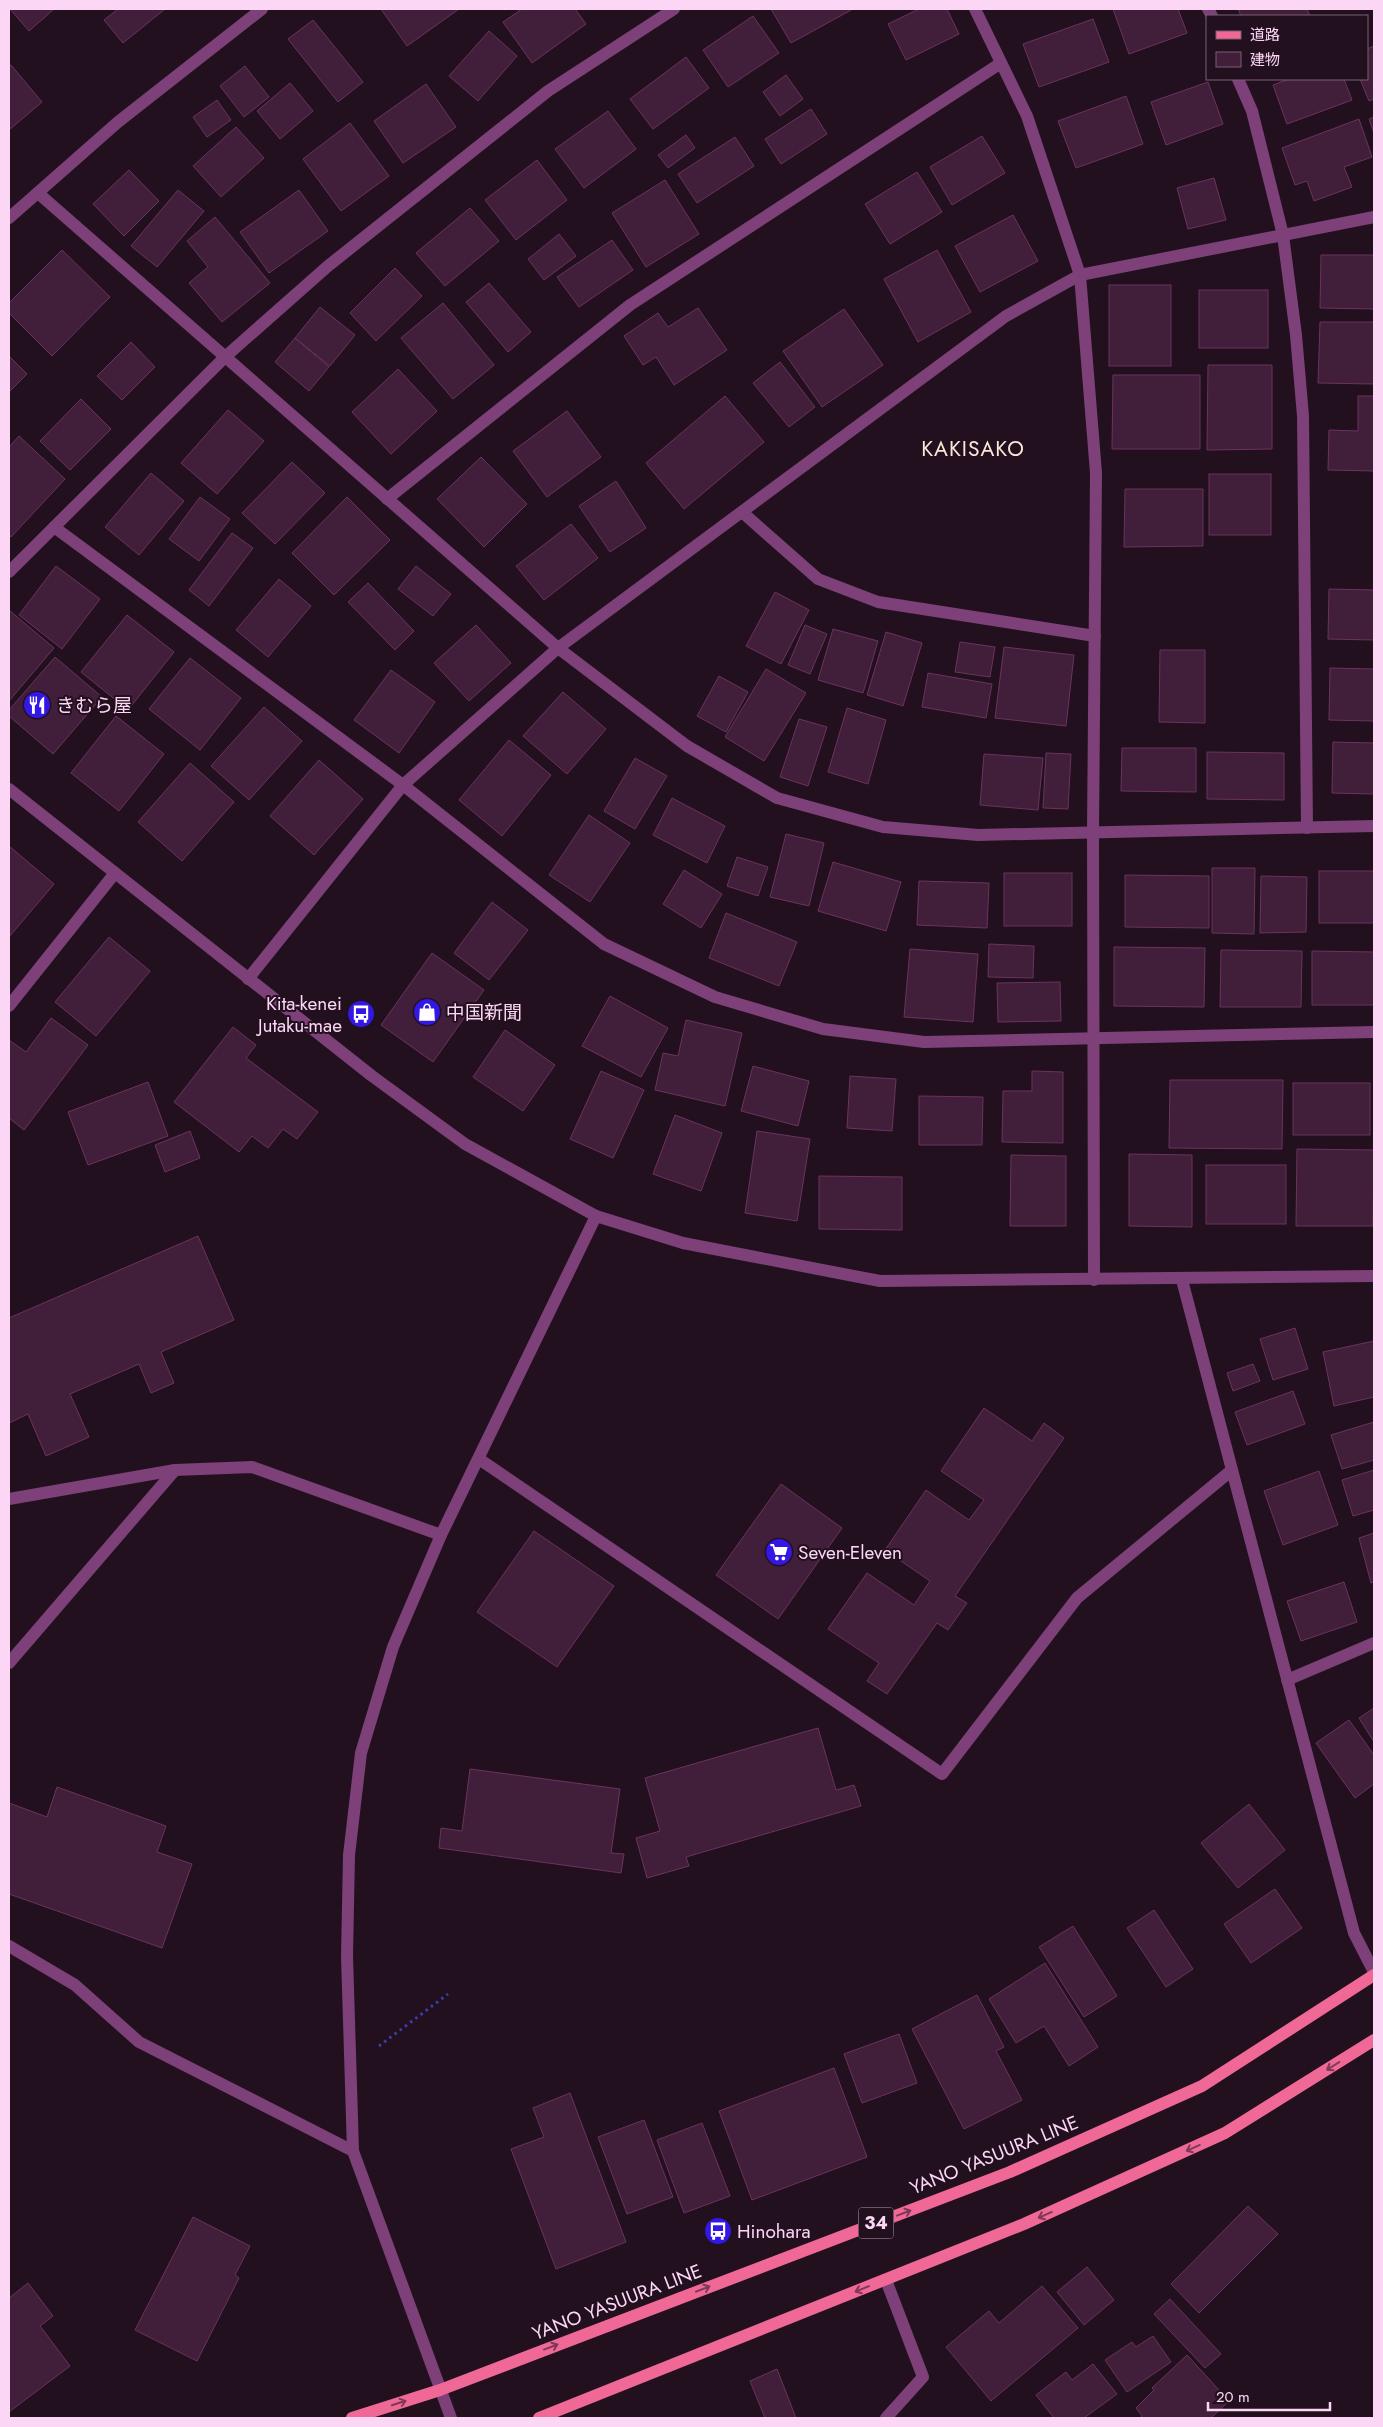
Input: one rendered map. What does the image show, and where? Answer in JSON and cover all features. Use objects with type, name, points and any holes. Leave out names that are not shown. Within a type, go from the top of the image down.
[{"type":"main road","name":"YANO YASUURA LINE","points":[[352,2418],[440,2390],[1010,2172],[1202,2086],[1374,1973]]},
{"type":"main road","points":[[539,2418],[1024,2224],[1224,2133],[1374,2040]]},
{"type":"street","points":[[9,218],[118,122],[262,9]]},
{"type":"street","points":[[9,572],[225,357],[328,266],[548,91],[674,9]]},
{"type":"street","points":[[975,9],[1027,116],[1080,275],[1096,473],[1093,832],[1094,1280]]},
{"type":"street","points":[[387,499],[630,305],[1001,62]]},
{"type":"street","points":[[1238,80],[1252,111],[1283,235],[1296,334],[1303,416],[1307,828]]},
{"type":"street","points":[[38,192],[558,648],[687,746],[777,798],[883,828],[978,835],[1374,826]]},
{"type":"street","points":[[248,979],[403,785],[558,648],[1006,316],[1080,275],[1374,217]]},
{"type":"street","points":[[742,512],[818,579],[878,602],[1095,636]]},
{"type":"street","points":[[54,527],[403,785],[604,944],[715,998],[823,1029],[924,1042],[1374,1032]]},
{"type":"street","points":[[9,789],[372,1076],[466,1144],[596,1216],[683,1243],[880,1281],[1182,1280],[1374,1276]]},
{"type":"street","points":[[9,1006],[115,874]]},
{"type":"street","points":[[451,2418],[353,2151],[347,1956],[349,1855],[361,1753],[393,1647],[441,1534],[596,1216]]},
{"type":"street","points":[[1182,1280],[1354,1933],[1374,1973]]},
{"type":"street","points":[[479,1458],[942,1774],[1077,1598],[1232,1470]]},
{"type":"street","points":[[9,1499],[175,1470],[252,1467],[441,1534]]},
{"type":"street","points":[[9,1663],[175,1470]]},
{"type":"street","points":[[1287,1680],[1374,1642]]},
{"type":"street","points":[[9,1946],[74,1985],[139,2042],[353,2151]]},
{"type":"street","points":[[886,2280],[923,2377],[886,2418]]},
{"type":"path","points":[[379,2046],[448,1994]]},
{"type":"building","points":[[10,9],[54,9],[29,31]]},
{"type":"building","points":[[118,9],[165,9],[123,43],[104,20]]},
{"type":"building","points":[[381,9],[459,9],[407,46]]},
{"type":"building","points":[[522,9],[575,9],[586,24],[532,63],[503,22]]},
{"type":"building","points":[[771,9],[853,9],[791,43]]},
{"type":"building","points":[[919,9],[947,9],[959,34],[906,60],[888,24]]},
{"type":"building","points":[[1113,9],[1178,9],[1187,33],[1129,54]]},
{"type":"building","points":[[1238,9],[1307,9],[1310,15],[1241,15]]},
{"type":"building","points":[[753,16],[779,53],[728,87],[703,50]]},
{"type":"building","points":[[1093,19],[1109,62],[1039,87],[1023,44]]},
{"type":"building","points":[[313,20],[363,82],[338,102],[288,39]]},
{"type":"building","points":[[489,31],[517,56],[478,101],[449,76]]},
{"type":"building","points":[[1374,46],[1374,99],[1369,101],[1360,80],[1368,80],[1368,49]]},
{"type":"building","points":[[686,57],[709,88],[653,129],[630,99]]},
{"type":"building","points":[[11,65],[42,102],[9,130],[9,66]]},
{"type":"building","points":[[245,66],[269,97],[244,117],[220,86]]},
{"type":"building","points":[[786,75],[803,99],[780,116],[763,92]]},
{"type":"building","points":[[1286,80],[1344,80],[1352,100],[1287,124],[1273,85]]},
{"type":"building","points":[[1208,82],[1223,124],[1166,145],[1151,102]]},
{"type":"building","points":[[290,83],[313,111],[280,139],[257,111]]},
{"type":"building","points":[[426,84],[456,127],[403,163],[374,121]]},
{"type":"building","points":[[1126,96],[1143,144],[1076,168],[1058,121]]},
{"type":"building","points":[[217,100],[231,120],[207,137],[193,117]]},
{"type":"building","points":[[811,109],[827,134],[781,164],[765,139]]},
{"type":"building","points":[[608,111],[636,149],[584,188],[555,149]]},
{"type":"building","points":[[1374,117],[1374,133],[1369,119]]},
{"type":"building","points":[[1359,119],[1372,157],[1344,167],[1352,187],[1314,201],[1307,181],[1295,185],[1282,148]]},
{"type":"building","points":[[350,123],[389,176],[341,211],[303,159]]},
{"type":"building","points":[[236,127],[264,158],[221,197],[193,166]]},
{"type":"building","points":[[686,135],[695,148],[668,168],[658,155]]},
{"type":"building","points":[[982,136],[1005,173],[952,205],[930,167]]},
{"type":"building","points":[[735,137],[754,166],[697,203],[678,174]]},
{"type":"building","points":[[537,160],[567,200],[516,240],[485,200]]},
{"type":"building","points":[[129,170],[159,201],[124,236],[93,204]]},
{"type":"building","points":[[917,172],[942,212],[890,244],[865,204]]},
{"type":"building","points":[[1214,178],[1226,220],[1188,229],[1177,188]]},
{"type":"building","points":[[665,180],[699,234],[646,267],[612,213]]},
{"type":"building","points":[[178,190],[204,211],[157,267],[131,246]]},
{"type":"building","points":[[299,190],[328,231],[269,273],[240,232]]},
{"type":"building","points":[[470,208],[499,241],[445,286],[416,253]]},
{"type":"building","points":[[1013,215],[1038,261],[980,292],[955,246]]},
{"type":"building","points":[[215,217],[270,283],[222,322],[189,283],[208,267],[187,241]]},
{"type":"building","points":[[559,234],[576,256],[544,280],[528,259]]},
{"type":"building","points":[[612,240],[633,270],[579,307],[557,277]]},
{"type":"building","points":[[62,250],[110,297],[52,356],[9,313],[9,303]]},
{"type":"building","points":[[937,250],[971,312],[918,342],[884,279]]},
{"type":"building","points":[[1321,255],[1374,255],[1374,309],[1320,308]]},
{"type":"building","points":[[395,268],[422,296],[376,341],[350,313]]},
{"type":"building","points":[[489,283],[531,332],[508,352],[466,302]]},
{"type":"building","points":[[1109,285],[1171,285],[1171,366],[1109,366]]},
{"type":"building","points":[[1199,290],[1268,290],[1268,348],[1199,348]]},
{"type":"building","points":[[443,303],[494,365],[453,399],[401,338]]},
{"type":"building","points":[[320,307],[355,335],[330,366],[295,338]]},
{"type":"building","points":[[698,308],[727,350],[674,385],[656,357],[643,365],[624,336],[658,313],[668,327]]},
{"type":"building","points":[[844,309],[883,365],[822,407],[783,351]]},
{"type":"building","points":[[1320,322],[1374,322],[1374,384],[1318,383]]},
{"type":"building","points":[[295,338],[329,367],[309,391],[275,362]]},
{"type":"building","points":[[131,342],[155,367],[122,400],[97,376]]},
{"type":"building","points":[[9,356],[27,374],[9,392]]},
{"type":"building","points":[[780,362],[815,407],[789,427],[753,383]]},
{"type":"building","points":[[1208,365],[1272,365],[1272,449],[1207,450]]},
{"type":"building","points":[[398,369],[437,411],[391,454],[352,412]]},
{"type":"building","points":[[1113,375],[1200,375],[1200,449],[1112,449]]},
{"type":"building","points":[[725,396],[764,442],[684,509],[646,463]]},
{"type":"building","points":[[1358,396],[1374,396],[1374,471],[1328,470],[1329,430],[1358,431]]},
{"type":"building","points":[[81,399],[111,429],[70,470],[40,441]]},
{"type":"building","points":[[228,410],[264,441],[217,494],[181,463]]},
{"type":"building","points":[[567,411],[601,457],[547,497],[513,451]]},
{"type":"building","points":[[19,436],[65,479],[11,537],[9,534],[9,447]]},
{"type":"building","points":[[481,457],[527,504],[484,547],[437,499]]},
{"type":"building","points":[[292,462],[325,493],[275,544],[242,513]]},
{"type":"building","points":[[151,473],[184,501],[139,555],[105,527]]},
{"type":"building","points":[[1209,474],[1271,474],[1271,535],[1209,535]]},
{"type":"building","points":[[616,481],[646,528],[610,552],[579,506]]},
{"type":"building","points":[[1125,489],[1203,489],[1203,546],[1124,547]]},
{"type":"building","points":[[200,497],[230,519],[199,561],[169,539]]},
{"type":"building","points":[[347,497],[390,540],[334,595],[292,553]]},
{"type":"building","points":[[571,524],[598,558],[544,600],[516,566]]},
{"type":"building","points":[[232,533],[253,548],[209,606],[189,590]]},
{"type":"building","points":[[56,566],[100,599],[62,649],[19,615]]},
{"type":"building","points":[[416,566],[451,594],[433,616],[398,589]]},
{"type":"building","points":[[279,579],[311,606],[268,657],[236,630]]},
{"type":"building","points":[[368,583],[414,631],[395,650],[348,602]]},
{"type":"building","points":[[1329,589],[1374,590],[1374,640],[1328,639]]},
{"type":"building","points":[[775,592],[809,610],[781,664],[746,646]]},
{"type":"building","points":[[9,610],[54,648],[9,701]]},
{"type":"building","points":[[127,615],[174,652],[128,710],[81,672]]},
{"type":"building","points":[[476,625],[511,663],[469,701],[434,663]]},
{"type":"building","points":[[805,625],[827,634],[810,674],[788,665]]},
{"type":"building","points":[[833,629],[878,641],[863,693],[818,680]]},
{"type":"building","points":[[886,632],[922,643],[903,706],[867,695]]},
{"type":"building","points":[[960,642],[995,647],[990,677],[955,672]]},
{"type":"building","points":[[1004,647],[1074,655],[1066,726],[995,718]]},
{"type":"building","points":[[1160,650],[1205,650],[1205,723],[1159,722]]},
{"type":"building","points":[[55,657],[102,697],[53,754],[9,716],[9,710]]},
{"type":"building","points":[[190,658],[241,698],[200,750],[149,709]]},
{"type":"building","points":[[1330,668],[1374,669],[1374,721],[1329,720]]},
{"type":"building","points":[[766,669],[806,693],[764,761],[725,737]]},
{"type":"building","points":[[391,670],[435,702],[399,753],[354,720]]},
{"type":"building","points":[[928,673],[992,684],[986,718],[922,707]]},
{"type":"building","points":[[719,676],[748,692],[726,732],[697,716]]},
{"type":"building","points":[[563,692],[606,729],[567,774],[523,736]]},
{"type":"building","points":[[264,707],[302,741],[249,800],[211,766]]},
{"type":"building","points":[[847,708],[886,720],[868,784],[828,772]]},
{"type":"building","points":[[116,716],[164,754],[119,811],[71,773]]},
{"type":"building","points":[[799,719],[827,727],[808,786],[780,777]]},
{"type":"building","points":[[509,740],[551,775],[502,836],[459,800]]},
{"type":"building","points":[[1333,742],[1374,743],[1374,794],[1332,793]]},
{"type":"building","points":[[1122,748],[1196,748],[1196,792],[1121,791]]},
{"type":"building","points":[[1207,752],[1284,753],[1284,800],[1207,799]]},
{"type":"building","points":[[1046,753],[1071,754],[1068,809],[1043,808]]},
{"type":"building","points":[[984,754],[1043,758],[1038,810],[980,805]]},
{"type":"building","points":[[635,758],[667,776],[635,829],[604,811]]},
{"type":"building","points":[[319,760],[363,799],[314,855],[270,816]]},
{"type":"building","points":[[190,763],[234,802],[182,861],[138,822]]},
{"type":"building","points":[[672,798],[725,826],[707,863],[653,835]]},
{"type":"building","points":[[589,815],[630,843],[590,902],[549,875]]},
{"type":"building","points":[[786,834],[824,843],[809,906],[770,897]]},
{"type":"building","points":[[9,846],[54,884],[9,937]]},
{"type":"building","points":[[737,857],[768,867],[758,896],[727,886]]},
{"type":"building","points":[[833,862],[901,882],[886,931],[818,911]]},
{"type":"building","points":[[1212,868],[1255,868],[1254,934],[1212,933]]},
{"type":"building","points":[[684,870],[722,894],[701,928],[663,904]]},
{"type":"building","points":[[1319,871],[1374,871],[1374,923],[1319,923]]},
{"type":"building","points":[[1004,873],[1072,873],[1072,926],[1004,926]]},
{"type":"building","points":[[1125,875],[1209,876],[1209,928],[1125,927]]},
{"type":"building","points":[[1261,876],[1307,877],[1306,932],[1260,933]]},
{"type":"building","points":[[919,881],[989,883],[987,928],[917,925]]},
{"type":"building","points":[[492,902],[528,930],[489,980],[454,953]]},
{"type":"building","points":[[726,913],[797,942],[779,986],[709,958]]},
{"type":"building","points":[[109,937],[150,971],[96,1036],[55,1002]]},
{"type":"building","points":[[989,944],[1034,946],[1033,978],[988,977]]},
{"type":"building","points":[[1114,947],[1205,948],[1204,1007],[1114,1006]]},
{"type":"building","points":[[910,949],[978,954],[973,1022],[904,1017]]},
{"type":"building","points":[[1221,950],[1302,951],[1301,1007],[1220,1007]]},
{"type":"building","points":[[1312,951],[1374,952],[1374,1005],[1312,1005]]},
{"type":"building","points":[[432,953],[484,990],[433,1062],[381,1025]]},
{"type":"building","points":[[1060,982],[1061,1021],[998,1022],[997,983]]},
{"type":"building","points":[[610,996],[668,1028],[641,1077],[582,1046]]},
{"type":"building","points":[[51,1018],[88,1045],[24,1130],[9,1118],[9,1040],[26,1052]]},
{"type":"building","points":[[686,1020],[742,1033],[725,1106],[655,1090],[663,1053],[678,1056]]},
{"type":"building","points":[[233,1027],[256,1045],[246,1058],[318,1112],[297,1139],[283,1129],[268,1148],[252,1136],[239,1152],[174,1102]]},
{"type":"building","points":[[505,1030],[555,1065],[523,1111],[473,1077]]},
{"type":"building","points":[[753,1066],[809,1081],[798,1126],[741,1111]]},
{"type":"building","points":[[601,1071],[644,1090],[613,1158],[570,1139]]},
{"type":"building","points":[[1032,1071],[1063,1072],[1063,1143],[1002,1142],[1003,1091],[1032,1091]]},
{"type":"building","points":[[850,1076],[896,1079],[892,1131],[847,1128]]},
{"type":"building","points":[[1170,1080],[1283,1080],[1282,1149],[1169,1148]]},
{"type":"building","points":[[148,1082],[168,1136],[88,1165],[68,1112]]},
{"type":"building","points":[[1293,1083],[1370,1083],[1370,1135],[1293,1135]]},
{"type":"building","points":[[919,1096],[983,1097],[982,1145],[919,1145]]},
{"type":"building","points":[[675,1115],[722,1133],[701,1191],[653,1174]]},
{"type":"building","points":[[190,1131],[200,1158],[165,1172],[155,1145]]},
{"type":"building","points":[[757,1131],[810,1139],[797,1221],[745,1213]]},
{"type":"building","points":[[1297,1149],[1374,1150],[1373,1226],[1296,1226]]},
{"type":"building","points":[[1129,1154],[1192,1155],[1192,1227],[1129,1226]]},
{"type":"building","points":[[1011,1155],[1066,1156],[1066,1226],[1010,1226]]},
{"type":"building","points":[[1206,1165],[1286,1165],[1286,1224],[1206,1224]]},
{"type":"building","points":[[819,1176],[902,1177],[902,1230],[819,1229]]},
{"type":"building","points":[[198,1236],[234,1320],[161,1352],[174,1383],[151,1393],[139,1364],[70,1394],[89,1437],[46,1456],[28,1414],[9,1423],[9,1318]]},
{"type":"building","points":[[1295,1328],[1308,1369],[1273,1380],[1260,1339]]},
{"type":"building","points":[[1374,1341],[1374,1397],[1334,1406],[1323,1352]]},
{"type":"building","points":[[1253,1364],[1260,1381],[1233,1391],[1227,1373]]},
{"type":"building","points":[[1293,1391],[1305,1424],[1247,1445],[1235,1412]]},
{"type":"building","points":[[984,1408],[1032,1441],[1044,1423],[1064,1438],[955,1596],[967,1603],[948,1630],[937,1623],[887,1694],[867,1681],[879,1663],[828,1629],[867,1573],[914,1605],[930,1581],[885,1550],[926,1490],[969,1520],[984,1500],[941,1471]]},
{"type":"building","points":[[1374,1422],[1374,1460],[1342,1469],[1331,1435]]},
{"type":"building","points":[[1374,1470],[1374,1510],[1353,1516],[1342,1480]]},
{"type":"building","points":[[1319,1471],[1338,1525],[1283,1545],[1264,1491]]},
{"type":"building","name":"Seven-Eleven","points":[[781,1484],[842,1528],[778,1619],[716,1575]]},
{"type":"building","points":[[534,1531],[614,1586],[557,1667],[477,1612]]},
{"type":"building","points":[[1374,1533],[1374,1582],[1371,1583],[1359,1538]]},
{"type":"building","points":[[1344,1582],[1357,1622],[1301,1641],[1287,1601]]},
{"type":"building","points":[[1374,1708],[1374,1742],[1359,1718]]},
{"type":"building","points":[[1349,1720],[1374,1755],[1374,1784],[1355,1798],[1316,1743]]},
{"type":"building","points":[[818,1728],[836,1790],[854,1785],[861,1806],[686,1857],[689,1866],[647,1878],[636,1838],[660,1831],[645,1778]]},
{"type":"building","points":[[470,1769],[620,1789],[611,1853],[624,1854],[621,1873],[439,1848],[441,1828],[462,1831]]},
{"type":"building","points":[[57,1787],[166,1826],[157,1852],[192,1864],[162,1948],[9,1894],[9,1803],[47,1817]]},
{"type":"building","points":[[1249,1804],[1285,1850],[1238,1888],[1201,1843]]},
{"type":"building","points":[[1275,1889],[1302,1928],[1251,1963],[1224,1924]]},
{"type":"building","points":[[1154,1910],[1193,1969],[1166,1987],[1127,1928]]},
{"type":"building","points":[[1073,1926],[1117,1996],[1084,2017],[1039,1947]]},
{"type":"building","points":[[1045,1963],[1098,2047],[1069,2066],[1044,2026],[1016,2043],[989,1999]]},
{"type":"building","points":[[977,1995],[1004,2047],[996,2051],[1022,2100],[964,2129],[912,2029]]},
{"type":"building","points":[[899,2034],[917,2083],[862,2103],[844,2054]]},
{"type":"building","points":[[834,2068],[867,2157],[752,2200],[719,2111]]},
{"type":"building","points":[[570,2093],[626,2242],[556,2269],[511,2149],[544,2137],[533,2108]]},
{"type":"building","points":[[644,2120],[673,2197],[627,2214],[598,2137]]},
{"type":"building","points":[[702,2123],[730,2196],[684,2213],[657,2140]]},
{"type":"building","points":[[1248,2206],[1278,2234],[1199,2313],[1171,2284]]},
{"type":"building","points":[[193,2217],[250,2246],[235,2275],[239,2278],[197,2361],[135,2330]]},
{"type":"building","points":[[1087,2267],[1114,2300],[1084,2325],[1057,2292]]},
{"type":"building","points":[[28,2283],[53,2316],[40,2326],[70,2366],[9,2412],[9,2298]]},
{"type":"building","points":[[1042,2286],[1078,2328],[991,2401],[946,2347],[989,2311],[999,2323]]},
{"type":"building","points":[[1170,2299],[1221,2354],[1205,2368],[1154,2314]]},
{"type":"building","points":[[1153,2336],[1171,2362],[1127,2392],[1105,2360],[1132,2342],[1136,2347]]},
{"type":"building","points":[[1187,2355],[1229,2401],[1211,2418],[1140,2418],[1142,2416],[1136,2408],[1154,2390],[1152,2388]]},
{"type":"building","points":[[1093,2364],[1117,2394],[1084,2418],[1054,2418],[1036,2395],[1066,2372],[1072,2380]]},
{"type":"building","points":[[777,2369],[796,2418],[765,2418],[750,2381]]},
{"type":"place","name":"きむら屋","points":[[37,705]]},
{"type":"place","name":"中国新聞","points":[[427,1012]]},
{"type":"place","name":"Kita-kenei Jutaku-mae","points":[[361,1014]]},
{"type":"place","name":"Seven-Eleven","points":[[779,1552]]},
{"type":"place","name":"Hinohara","points":[[718,2231]]},
{"type":"district","name":"KAKISAKO","points":[[973,449]]}]
